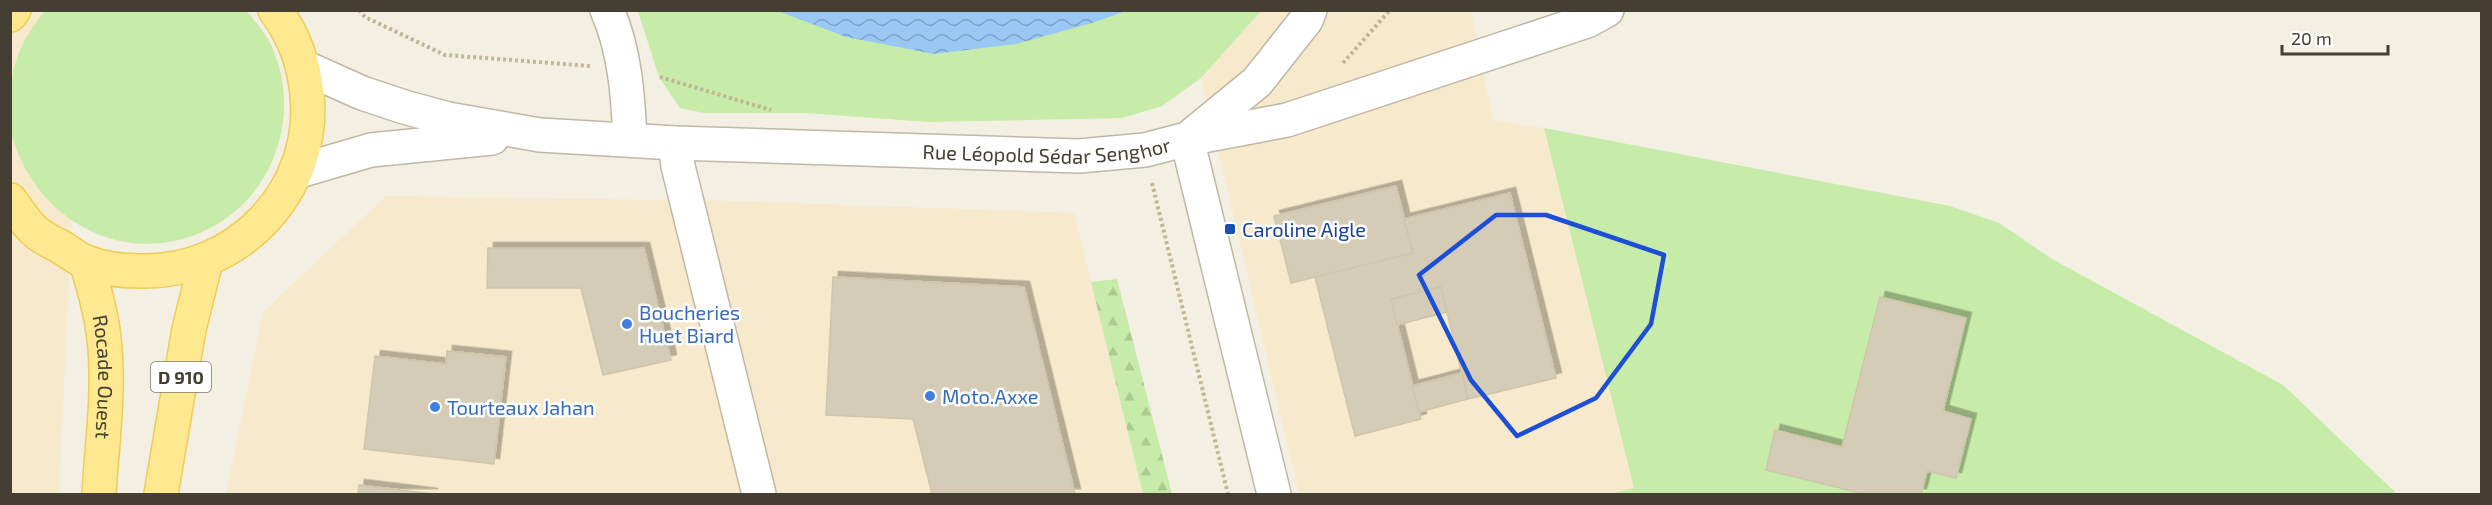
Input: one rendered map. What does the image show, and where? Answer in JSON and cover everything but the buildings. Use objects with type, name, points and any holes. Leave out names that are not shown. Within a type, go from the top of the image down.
[{"type":"main road","points":[[10,15],[14,10]]},
{"type":"main road","points":[[10,200],[23,232],[86,262],[121,271],[163,272],[206,261],[245,238],[273,212],[296,172],[309,116],[304,67],[287,26],[275,10]]},
{"type":"main road","name":"D 910","points":[[161,495],[189,329],[206,261]]},
{"type":"main road","name":"Rocade Ouest","points":[[86,262],[97,300],[105,350],[106,383],[99,495]]},
{"type":"street","points":[[607,10],[617,31],[630,139]]},
{"type":"street","points":[[1187,139],[1257,82],[1306,20],[1310,10]]},
{"type":"street","points":[[1187,139],[1287,120],[1587,21],[1607,10]]},
{"type":"street","name":"Rue Léopold Sédar Senghor","points":[[304,67],[362,93],[404,107],[448,118],[540,135]]},
{"type":"street","name":"Rue Léopold Sédar Senghor","points":[[296,172],[371,150],[540,135],[675,143],[1079,156],[1145,150],[1187,139],[1274,495]]},
{"type":"street","points":[[675,143],[681,178],[759,495]]},
{"type":"path","points":[[359,10],[365,17],[445,55],[599,66]]},
{"type":"path","points":[[1342,64],[1390,10]]},
{"type":"path","points":[[1145,150],[1228,495]]},
{"type":"highlighted area","points":[[1496,215],[1546,215],[1664,255],[1651,324],[1596,398],[1517,436],[1471,380],[1419,275]]},
{"type":"shaded area","points":[[10,11],[81,11],[59,494],[11,494]]},
{"type":"shaded area","points":[[1261,11],[1471,11],[1493,120],[1544,128],[1634,488],[1609,494],[1299,494],[1201,78]]},
{"type":"shaded area","points":[[386,196],[736,201],[1074,213],[1143,494],[226,494],[263,312]]},
{"type":"green space","points":[[46,10],[246,11],[272,46],[281,76],[284,100],[283,124],[268,170],[239,208],[219,223],[188,237],[157,244],[126,242],[97,234],[70,219],[46,198],[28,172],[14,142],[11,128],[10,92],[15,66],[23,43]]},
{"type":"green space","points":[[638,11],[1261,11],[1201,78],[1162,106],[1122,118],[928,122],[806,113],[704,113],[680,108],[659,77]]},
{"type":"green space","points":[[1544,128],[1950,206],[1999,223],[2052,259],[2283,385],[2397,494],[1609,494],[1634,488]]},
{"type":"green space","points":[[1117,279],[1172,494],[1143,494],[1091,282]]},
{"type":"water","points":[[778,11],[1126,11],[1016,44],[934,54],[846,37]]},
{"type":"place","name":"Caroline Aigle","points":[[1230,229]]},
{"type":"place","name":"Boucheries Huet Biard","points":[[627,324]]},
{"type":"place","name":"Moto.Axxe","points":[[930,396]]},
{"type":"place","name":"Tourteaux Jahan","points":[[435,407]]}]
